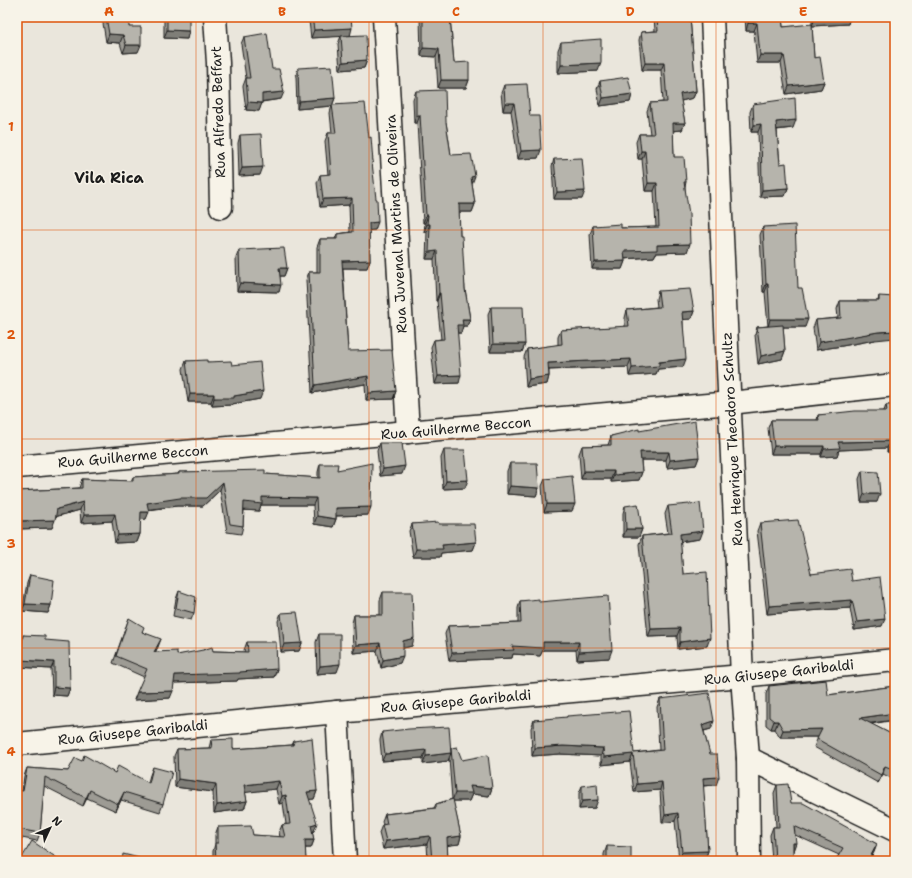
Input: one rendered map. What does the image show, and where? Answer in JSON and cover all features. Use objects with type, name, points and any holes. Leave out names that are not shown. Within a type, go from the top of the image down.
[{"type":"street","name":"Rua Alfredo Beffart","points":[[215,17],[218,63],[221,207]]},
{"type":"street","name":"Rua Juvenal Martins de Oliveira","points":[[384,17],[408,432]]},
{"type":"street","name":"Rua Henrique Theodoro Schultz","points":[[712,17],[742,676],[748,758],[749,861]]},
{"type":"street","name":"Rua Guilherme Beccon","points":[[17,467],[730,403],[895,385]]},
{"type":"street","name":"Rua Giusepe Garibaldi","points":[[17,744],[337,712],[742,676],[895,660]]},
{"type":"street","points":[[337,712],[345,861]]},
{"type":"street","points":[[748,758],[895,830]]},
{"type":"building","points":[[106,17],[128,17],[129,27],[141,27],[141,45],[126,45],[123,35],[109,34]]},
{"type":"building","points":[[167,17],[189,17],[189,31],[167,30]]},
{"type":"building","points":[[312,17],[351,17],[352,28],[314,30]]},
{"type":"building","points":[[423,17],[450,17],[454,63],[469,62],[469,80],[441,80],[439,49],[423,48]]},
{"type":"building","points":[[657,17],[690,17],[696,91],[680,94],[685,123],[673,123],[674,157],[684,157],[686,182],[684,182],[689,214],[690,244],[657,245],[657,250],[624,251],[625,261],[595,262],[593,226],[621,224],[621,228],[659,227],[657,183],[648,183],[645,151],[641,151],[639,134],[654,134],[650,103],[667,102],[664,63],[645,63],[641,32],[658,31]]},
{"type":"building","points":[[748,17],[782,17],[783,27],[812,24],[814,58],[820,57],[824,82],[789,86],[784,55],[760,55],[757,23],[748,23]]},
{"type":"building","points":[[267,33],[272,69],[279,69],[284,92],[262,94],[262,103],[248,102],[246,78],[250,78],[244,37]]},
{"type":"building","points":[[366,35],[367,60],[343,62],[341,36]]},
{"type":"building","points":[[601,39],[601,63],[561,65],[561,42]]},
{"type":"building","points":[[332,66],[335,98],[299,101],[298,68]]},
{"type":"building","points":[[628,77],[632,94],[603,98],[600,81]]},
{"type":"building","points":[[527,84],[530,116],[539,116],[541,150],[521,151],[514,103],[505,103],[504,85]]},
{"type":"building","points":[[445,90],[446,122],[451,155],[471,154],[475,176],[471,177],[475,204],[459,204],[460,236],[462,236],[465,289],[470,319],[462,319],[463,325],[457,325],[461,375],[438,376],[434,340],[444,339],[439,293],[437,251],[429,252],[430,224],[427,224],[428,215],[426,215],[420,115],[416,115],[416,91]]},
{"type":"building","points":[[795,98],[796,120],[776,122],[780,164],[786,163],[788,188],[762,190],[761,124],[754,125],[753,104]]},
{"type":"building","points":[[365,103],[369,138],[371,137],[378,222],[369,223],[370,260],[342,261],[348,351],[392,350],[396,391],[369,393],[368,376],[315,385],[309,272],[320,272],[320,239],[337,239],[337,234],[353,232],[352,198],[323,199],[320,175],[331,174],[328,133],[336,133],[332,105]]},
{"type":"building","points":[[261,134],[263,167],[242,168],[240,135]]},
{"type":"building","points":[[582,158],[585,191],[557,192],[554,159]]},
{"type":"building","points":[[795,225],[798,288],[802,288],[808,319],[770,319],[768,284],[766,284],[763,227]]},
{"type":"building","points":[[284,248],[287,268],[279,268],[281,285],[240,283],[239,250]]},
{"type":"building","points":[[690,289],[694,311],[682,312],[686,359],[659,362],[659,366],[632,368],[631,359],[548,363],[549,376],[529,379],[527,349],[562,344],[561,330],[629,326],[627,310],[660,307],[658,291]]},
{"type":"building","points":[[879,296],[895,297],[895,331],[878,332],[819,342],[816,320],[841,318],[840,301],[879,301]]},
{"type":"building","points":[[491,307],[523,307],[525,344],[493,344]]},
{"type":"building","points":[[783,325],[785,351],[761,356],[757,327]]},
{"type":"building","points":[[207,360],[207,362],[231,361],[232,365],[260,362],[263,391],[234,396],[234,398],[214,398],[214,394],[190,394],[186,361]]},
{"type":"building","points":[[886,405],[895,405],[895,444],[890,445],[890,441],[838,442],[840,448],[824,449],[824,446],[774,446],[771,420],[819,420],[818,415],[855,411],[887,411]]},
{"type":"building","points":[[695,421],[699,457],[670,460],[669,452],[640,452],[642,472],[614,475],[614,471],[584,471],[582,446],[611,445],[611,436],[639,429],[639,431]]},
{"type":"building","points":[[380,443],[402,443],[405,466],[383,469]]},
{"type":"building","points":[[444,450],[465,450],[468,480],[446,481]]},
{"type":"building","points":[[372,463],[371,507],[336,508],[336,519],[317,516],[316,498],[262,497],[262,504],[244,502],[243,526],[230,524],[223,482],[206,498],[180,498],[147,503],[149,512],[141,512],[140,534],[118,535],[115,514],[84,515],[83,502],[57,509],[55,520],[17,521],[17,491],[82,488],[82,479],[133,481],[133,477],[179,474],[179,472],[265,470],[265,474],[320,478],[320,464],[338,464],[337,470]]},
{"type":"building","points":[[510,463],[537,463],[539,488],[510,486]]},
{"type":"building","points":[[862,471],[878,472],[880,494],[864,494]]},
{"type":"building","points":[[572,476],[575,504],[547,504],[545,479]]},
{"type":"building","points":[[700,503],[703,531],[680,534],[683,574],[707,572],[710,638],[680,642],[680,628],[651,629],[642,536],[672,533],[668,506]]},
{"type":"building","points":[[638,504],[642,529],[626,529],[625,506]]},
{"type":"building","points":[[798,520],[811,574],[850,569],[852,581],[880,577],[885,619],[857,622],[852,600],[769,606],[760,523]]},
{"type":"building","points":[[438,522],[439,524],[474,524],[476,542],[442,545],[443,549],[416,549],[412,524]]},
{"type":"building","points":[[30,575],[54,580],[51,605],[25,604]]},
{"type":"building","points":[[179,591],[196,597],[194,613],[176,608]]},
{"type":"building","points":[[383,592],[412,592],[414,638],[403,641],[403,656],[383,660],[380,643],[356,645],[354,615],[383,615]]},
{"type":"building","points":[[608,596],[612,650],[579,652],[579,642],[543,642],[543,648],[512,646],[514,650],[452,653],[448,626],[521,623],[520,601],[539,599],[539,602]]},
{"type":"building","points":[[297,612],[302,643],[284,644],[281,613]]},
{"type":"building","points":[[129,618],[144,627],[142,632],[161,639],[154,652],[177,651],[177,655],[212,647],[213,651],[248,652],[247,642],[276,642],[277,669],[240,673],[175,675],[173,691],[137,692],[147,669],[116,656]]},
{"type":"building","points":[[319,634],[340,634],[340,664],[320,666]]},
{"type":"building","points":[[23,635],[45,636],[45,640],[69,642],[70,688],[54,687],[54,662],[20,660]]},
{"type":"building","points":[[17,671],[20,671],[17,696]]},
{"type":"building","points":[[826,680],[828,695],[895,686],[895,713],[860,718],[895,736],[895,770],[885,766],[881,775],[817,739],[822,729],[783,730],[778,721],[774,721],[769,717],[769,686]]},
{"type":"building","points":[[709,693],[714,721],[702,725],[710,754],[717,754],[719,777],[703,778],[708,851],[682,852],[678,813],[665,815],[662,782],[637,784],[633,754],[604,757],[603,748],[563,746],[535,748],[534,720],[629,711],[634,753],[663,750],[660,699]]},
{"type":"building","points":[[449,727],[451,753],[426,756],[426,750],[385,754],[382,732]]},
{"type":"building","points":[[312,738],[317,791],[307,792],[317,823],[311,825],[314,840],[305,840],[306,861],[216,861],[215,843],[218,843],[218,827],[251,826],[253,835],[285,837],[282,825],[290,824],[286,795],[282,796],[279,781],[244,785],[247,801],[217,805],[216,784],[178,779],[177,749],[212,748],[211,740],[233,739],[233,749],[293,745],[294,741]]},
{"type":"building","points":[[457,747],[462,760],[488,755],[492,788],[470,786],[472,793],[455,793],[451,748]]},
{"type":"building","points":[[84,755],[115,773],[118,766],[149,783],[153,767],[172,772],[163,804],[124,792],[118,804],[90,790],[86,798],[45,777],[40,833],[17,829],[17,790],[23,791],[27,768],[68,771],[75,758],[82,761]]},
{"type":"building","points":[[597,784],[598,800],[582,801],[582,786]]},
{"type":"building","points":[[788,784],[791,803],[803,803],[877,844],[868,861],[837,861],[836,860],[843,848],[794,826],[796,843],[793,843],[793,861],[775,861],[773,827],[779,827],[777,785]]},
{"type":"building","points":[[453,799],[461,836],[447,838],[448,861],[432,861],[430,836],[386,841],[382,825],[387,824],[385,814],[436,808],[436,804]]},
{"type":"building","points":[[32,841],[57,858],[56,861],[20,861]]},
{"type":"building","points":[[607,846],[631,847],[631,861],[607,861]]},
{"type":"building","points":[[123,854],[139,858],[138,861],[122,861]]},
{"type":"district","name":"Vila Rica","points":[[109,178]]}]
